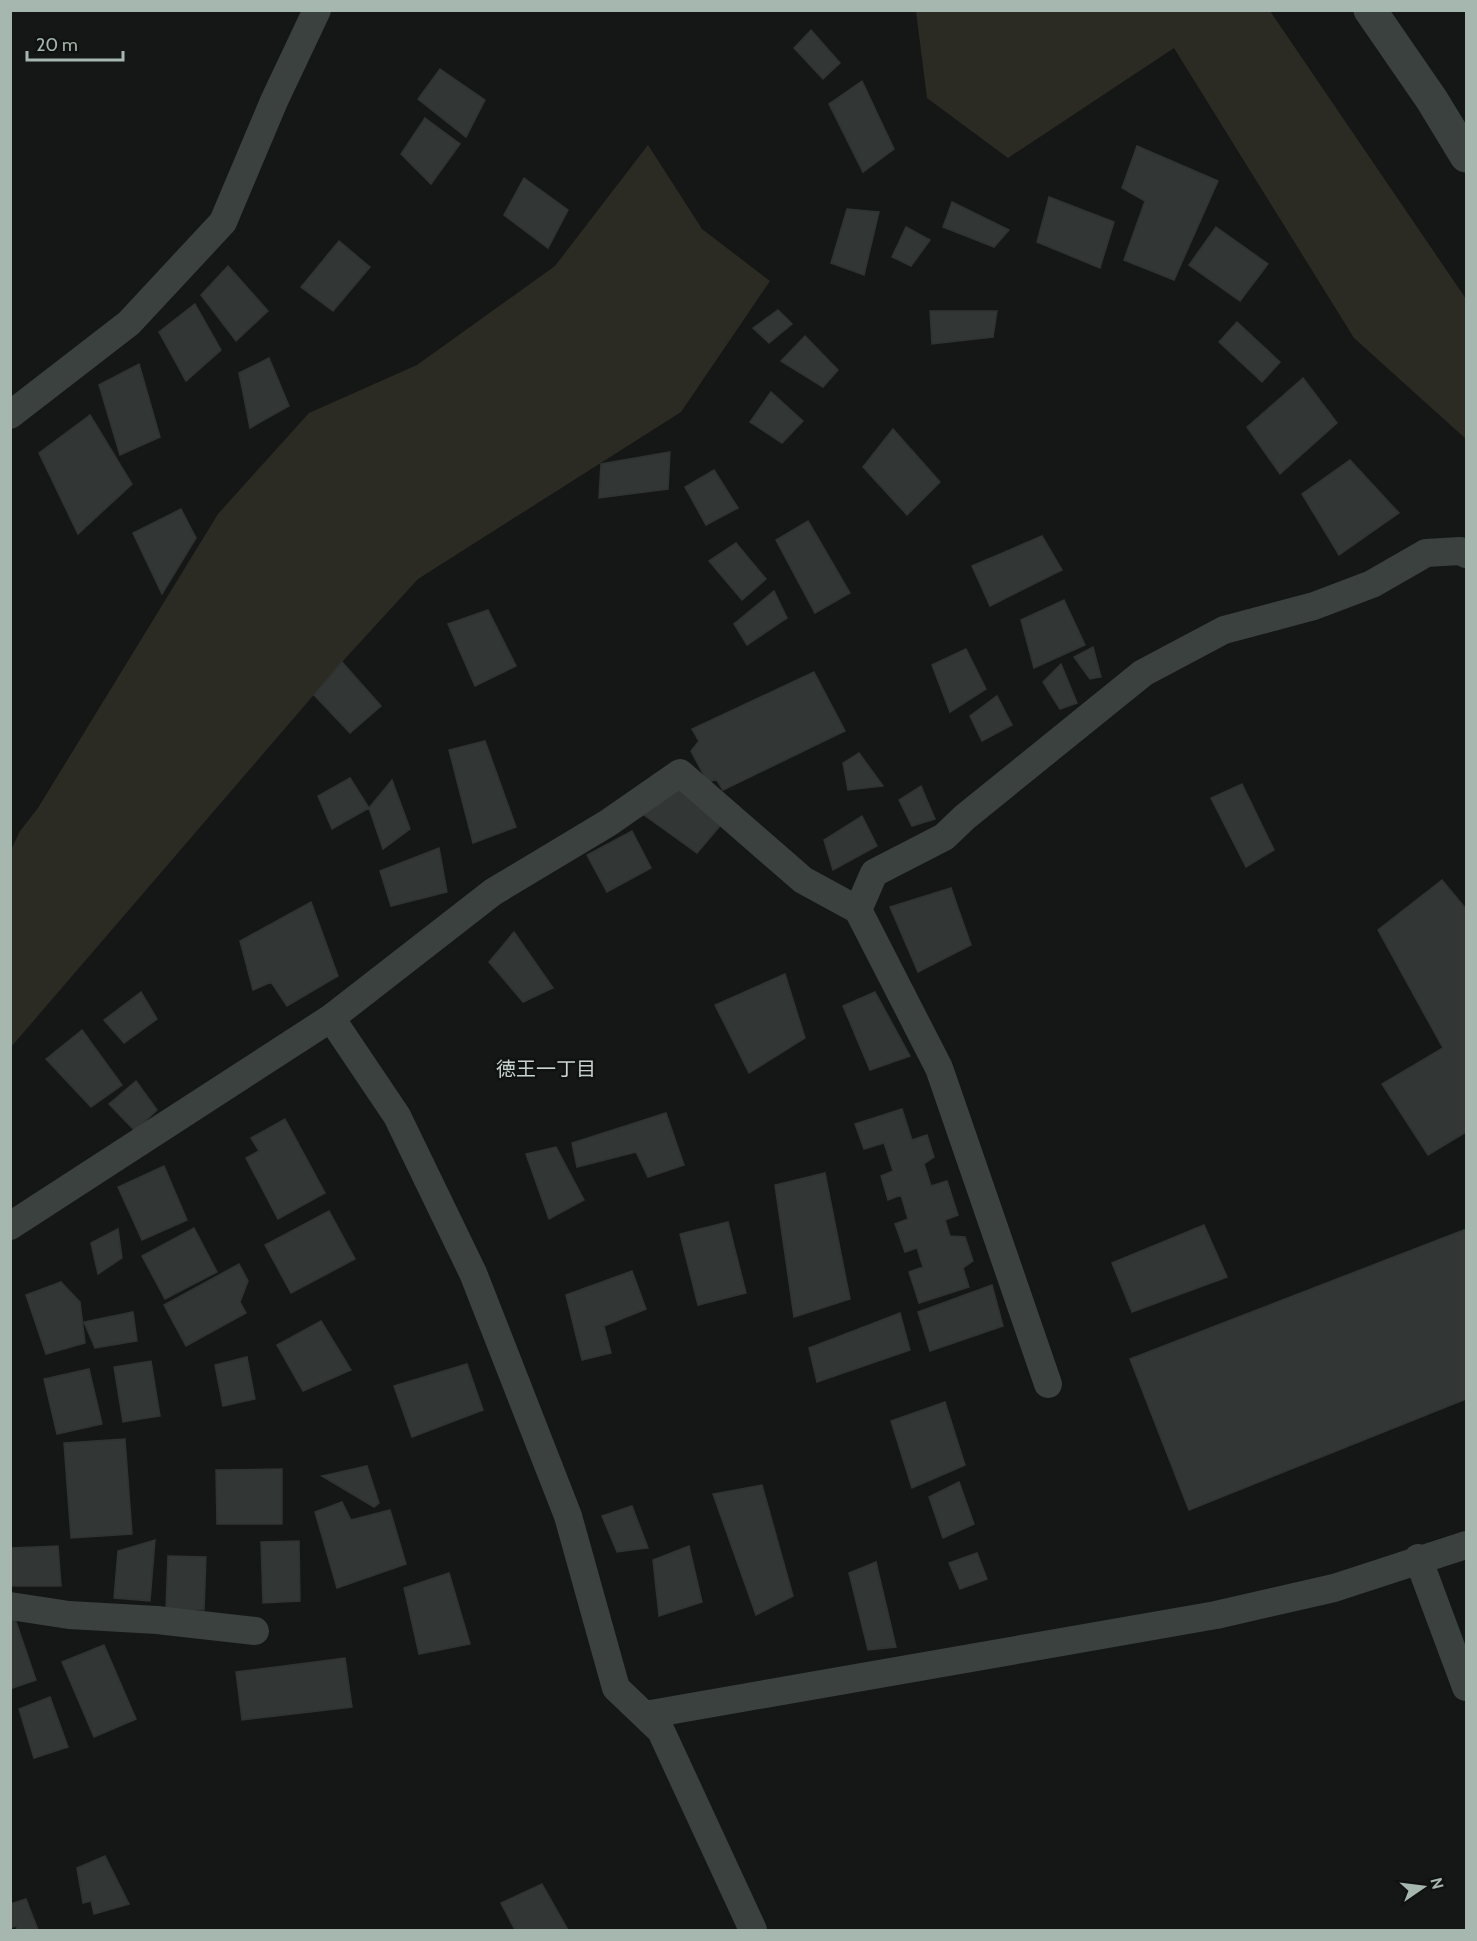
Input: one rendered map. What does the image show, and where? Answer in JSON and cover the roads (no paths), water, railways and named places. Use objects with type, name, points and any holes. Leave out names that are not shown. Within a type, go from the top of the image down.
[{"type":"street","points":[[10,415],[129,323],[223,222],[274,101],[317,10]]},
{"type":"street","points":[[1370,10],[1432,100],[1467,156]]},
{"type":"street","points":[[858,910],[874,873],[945,837],[965,817],[1143,673],[1224,630],[1324,602],[1372,584],[1426,553],[1460,551],[1467,554]]},
{"type":"street","points":[[10,1226],[331,1018],[493,892],[608,823],[680,773],[803,880],[858,910],[939,1068],[1048,1384]]},
{"type":"street","points":[[331,1018],[397,1116],[473,1273],[568,1516],[616,1688],[661,1731],[753,1930]]},
{"type":"street","points":[[645,1715],[1216,1615],[1334,1588],[1418,1558],[1467,1545]]},
{"type":"street","points":[[1418,1558],[1467,1687]]},
{"type":"street","points":[[10,1606],[69,1615],[157,1620],[255,1631]]},
{"type":"district","name":"徳王一丁目","points":[[546,1069]]}]
